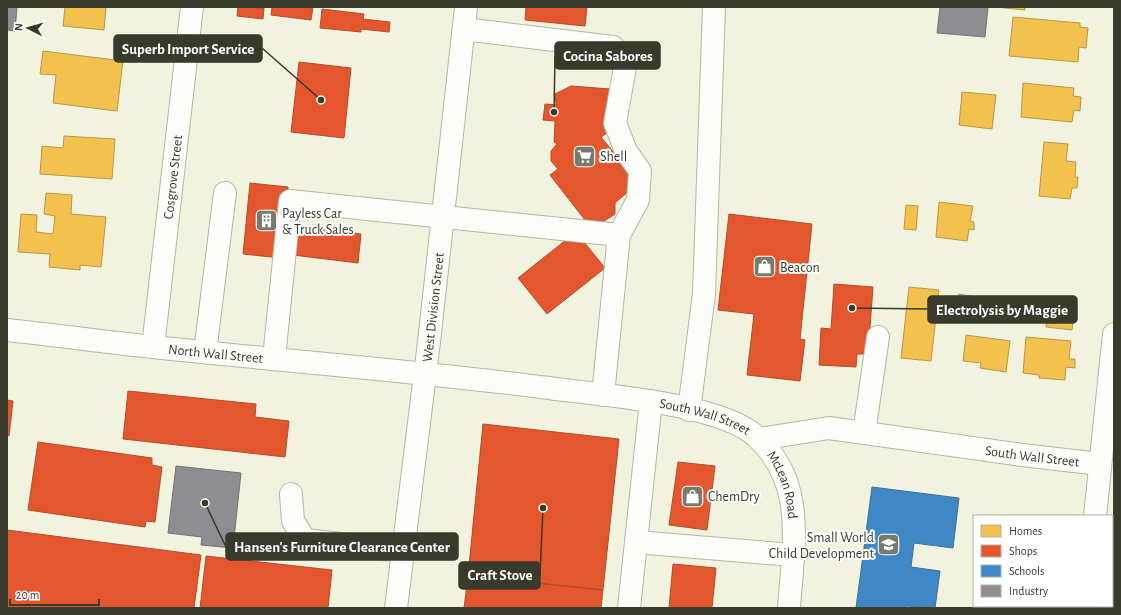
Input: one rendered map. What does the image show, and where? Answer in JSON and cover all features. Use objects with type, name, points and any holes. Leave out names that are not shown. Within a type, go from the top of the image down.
[{"type":"street","name":"Cosgrove Street","points":[[153,347],[192,7]]},
{"type":"street","name":"West Division Street","points":[[396,608],[425,374],[466,7]]},
{"type":"street","points":[[689,410],[704,294],[714,7]]},
{"type":"street","points":[[464,29],[613,47],[625,67],[615,123],[626,151],[640,171],[638,200],[620,235],[603,395]]},
{"type":"street","points":[[205,352],[225,193]]},
{"type":"street","points":[[274,358],[290,201],[620,235]]},
{"type":"street","name":"North Wall Street","points":[[7,330],[153,347],[425,374]]},
{"type":"street","points":[[1095,515],[1114,334]]},
{"type":"street","points":[[864,433],[878,337]]},
{"type":"street","name":"South Wall Street","points":[[425,374],[652,401],[722,417],[747,429],[760,439],[829,428],[1022,455],[1100,464]]},
{"type":"street","points":[[629,608],[652,401]]},
{"type":"street","name":"McLean Road","points":[[760,439],[779,465],[791,492],[795,532],[789,608]]},
{"type":"street","points":[[291,494],[293,520],[305,540],[403,551]]},
{"type":"street","points":[[636,542],[793,555]]},
{"type":"building: Homes","points":[[65,7],[106,7],[104,30],[63,26]]},
{"type":"building: Homes","points":[[995,7],[1025,7],[1025,10]]},
{"type":"building: Homes","points":[[1013,17],[1080,23],[1080,27],[1088,28],[1086,48],[1079,47],[1078,62],[1009,56]]},
{"type":"building: Homes","points":[[43,51],[123,61],[117,111],[53,103],[56,75],[40,74]]},
{"type":"building: Homes","points":[[1023,83],[1074,88],[1073,96],[1081,97],[1080,111],[1074,110],[1072,122],[1021,117]]},
{"type":"building: Homes","points":[[962,92],[996,95],[992,129],[959,125]]},
{"type":"building: Homes","points":[[64,136],[115,139],[112,179],[40,174],[42,146],[63,148]]},
{"type":"building: Homes","points":[[1044,142],[1068,144],[1066,161],[1076,162],[1075,177],[1078,177],[1077,188],[1072,188],[1070,199],[1039,196]]},
{"type":"building: Homes","points":[[46,193],[72,195],[71,214],[106,217],[101,267],[80,265],[80,270],[49,267],[50,254],[18,252],[21,214],[37,215],[36,232],[53,234],[55,216],[44,214]]},
{"type":"building: Homes","points":[[939,202],[973,206],[970,221],[974,222],[974,230],[969,229],[967,241],[936,237]]},
{"type":"building: Homes","points":[[906,205],[918,206],[916,230],[904,229]]},
{"type":"building: Homes","points":[[909,287],[939,290],[931,361],[901,358]]},
{"type":"building: Homes","points":[[959,294],[976,297],[973,322],[956,320]]},
{"type":"building: Homes","points":[[1048,309],[1074,312],[1072,330],[1046,327]]},
{"type":"building: Homes","points":[[966,335],[1010,341],[1006,372],[980,368],[981,363],[963,361]]},
{"type":"building: Homes","points":[[1026,337],[1071,341],[1069,359],[1075,359],[1075,368],[1066,367],[1065,380],[1039,378],[1039,375],[1023,373]]},
{"type":"building: Shops","points":[[238,7],[264,8],[263,19],[237,16]]},
{"type":"building: Shops","points":[[272,7],[313,7],[311,20],[271,15]]},
{"type":"building: Shops","points":[[526,7],[587,7],[585,26],[525,20]]},
{"type":"building: Shops","points":[[322,9],[364,14],[363,19],[390,22],[389,32],[361,29],[361,32],[320,28]]},
{"type":"building: Shops","points":[[299,62],[351,68],[344,138],[291,132]]},
{"type":"building: Shops","name":"Shell","points":[[571,86],[610,89],[608,132],[601,137],[629,171],[629,191],[615,203],[615,214],[592,229],[550,175],[558,169],[551,161],[551,151],[557,144],[554,142],[555,121],[543,120],[545,104],[556,105],[555,94]]},
{"type":"building: Shops","name":"Payless Car & Truck Sales","points":[[250,183],[288,187],[281,258],[243,254]]},
{"type":"building: Shops","name":"Beacon","points":[[729,214],[812,224],[800,339],[805,340],[800,381],[747,375],[754,314],[718,310]]},
{"type":"building: Shops","points":[[296,227],[361,234],[358,263],[293,255]]},
{"type":"building: Shops","points":[[576,232],[605,268],[547,314],[518,278]]},
{"type":"building: Shops","points":[[834,284],[873,287],[868,354],[857,354],[856,367],[819,365],[821,328],[831,329]]},
{"type":"building: Shops","points":[[128,391],[256,404],[255,417],[289,421],[285,457],[123,439]]},
{"type":"building: Shops","points":[[7,400],[13,401],[9,436],[7,435]]},
{"type":"building: Shops","points":[[483,424],[619,439],[603,590],[468,576]]},
{"type":"building: Shops","points":[[38,442],[152,458],[152,465],[162,467],[155,522],[146,521],[145,527],[28,510]]},
{"type":"building: Shops","name":"ChemDry","points":[[678,462],[715,466],[707,530],[669,525]]},
{"type":"building: Shops","points":[[7,530],[201,555],[194,608],[7,608]]},
{"type":"building: Shops","points":[[206,556],[332,570],[328,608],[200,608]]},
{"type":"building: Shops","points":[[673,564],[716,568],[712,608],[669,608]]},
{"type":"building: Shops","points":[[468,576],[603,590],[601,608],[464,608]]},
{"type":"building: Schools","name":"Small World Child Development","points":[[872,487],[959,498],[953,548],[914,543],[911,567],[940,571],[935,608],[906,606],[906,608],[856,608]]},
{"type":"building: Industry","points":[[7,7],[17,7],[15,31],[7,30]]},
{"type":"building: Industry","points":[[940,7],[988,7],[985,37],[937,33]]},
{"type":"building: Industry","points":[[176,466],[241,473],[233,548],[201,545],[202,537],[168,533]]},
{"type":"place","name":"Superb Import Service","points":[[321,100]]},
{"type":"place","name":"Cocina Sabores","points":[[554,112]]},
{"type":"place","name":"Shell","points":[[584,156]]},
{"type":"place","name":"Payless Car & Truck Sales","points":[[266,221]]},
{"type":"place","name":"Beacon","points":[[765,267]]},
{"type":"place","name":"Electrolysis by Maggie","points":[[852,308]]},
{"type":"place","name":"ChemDry","points":[[692,496]]},
{"type":"place","name":"Hansen's Furniture Clearance Center","points":[[205,503]]},
{"type":"place","name":"Craft Stove","points":[[543,508]]},
{"type":"place","name":"Small World Child Development","points":[[889,545]]}]
